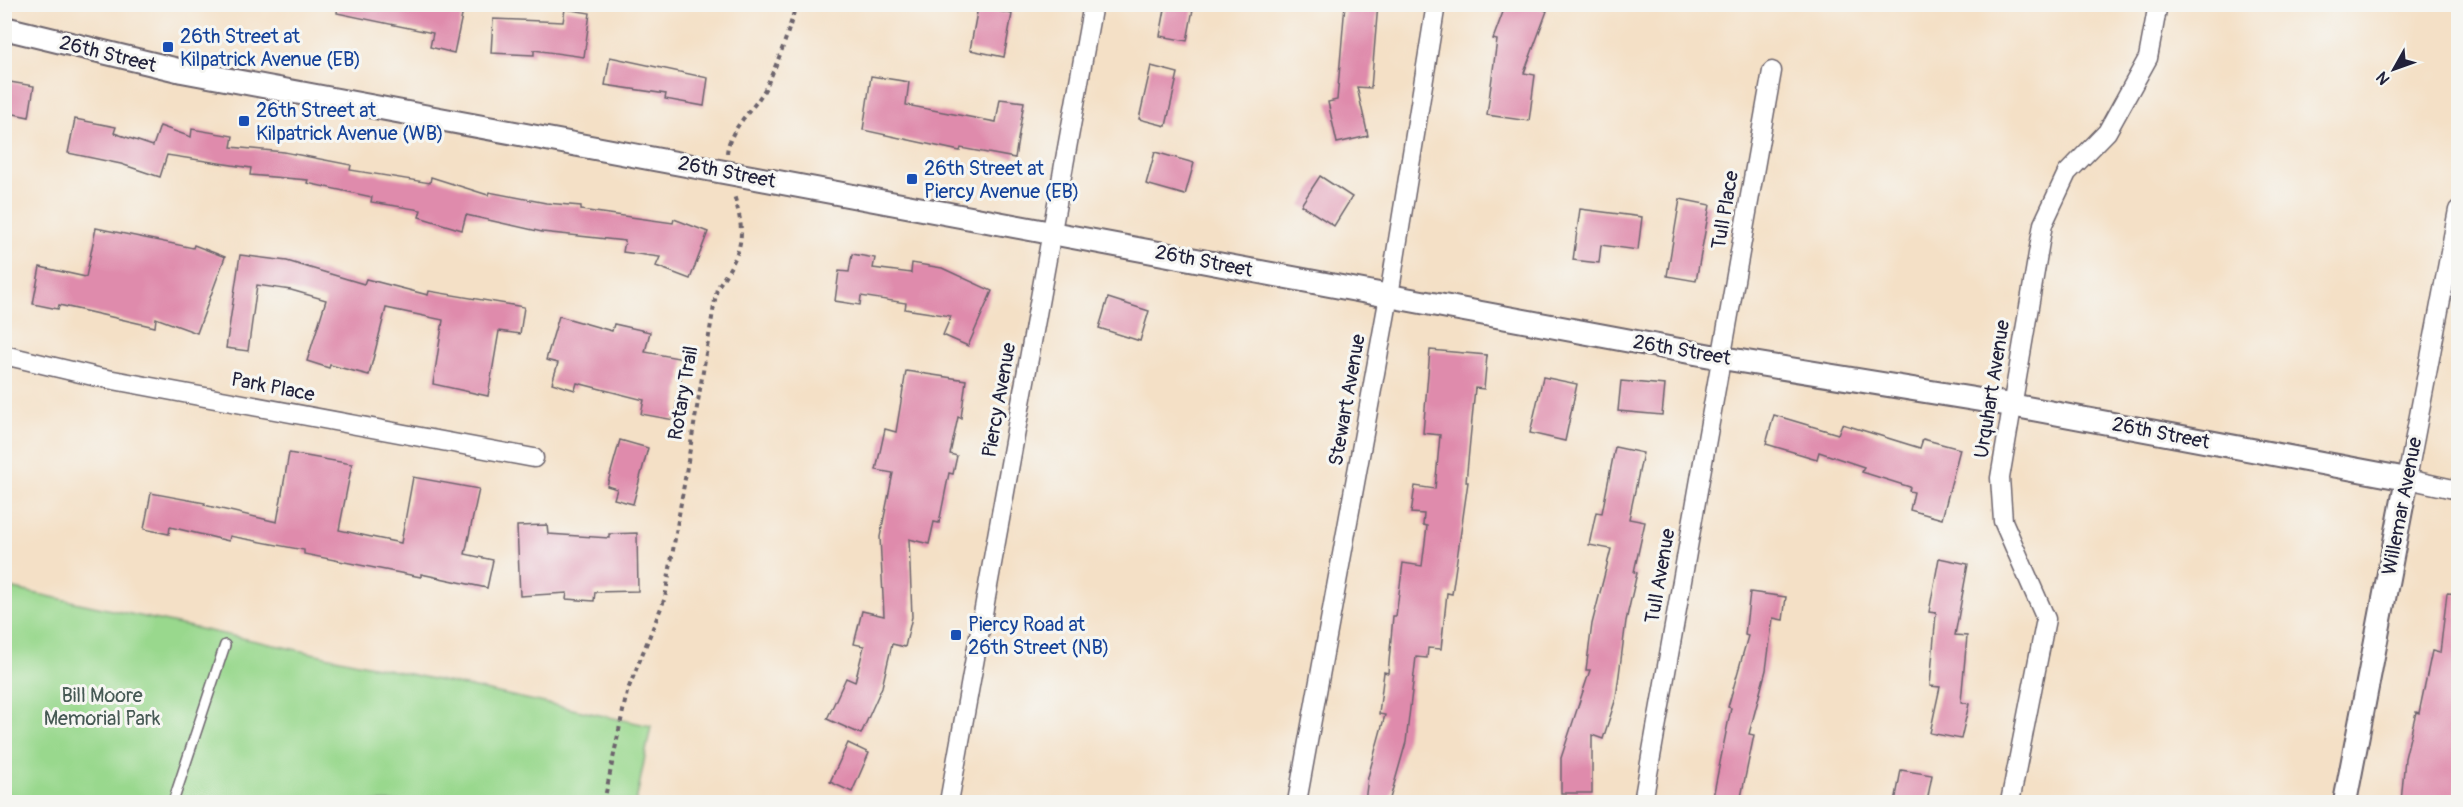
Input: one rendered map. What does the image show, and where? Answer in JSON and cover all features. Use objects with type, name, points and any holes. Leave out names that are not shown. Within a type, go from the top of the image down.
[{"type":"street","name":"Piercy Avenue","points":[[949,802],[1093,4]]},
{"type":"street","name":"Stewart Avenue","points":[[1298,802],[1389,296],[1436,4]]},
{"type":"street","name":"Urquhart Avenue","points":[[2010,802],[2046,619],[2003,521],[2000,478],[2043,224],[2067,172],[2107,132],[2148,58],[2158,4]]},
{"type":"street","name":"26th Street","points":[[4,28],[182,71],[1722,358],[2011,405],[2408,479]]},
{"type":"street","name":"Tull Place","points":[[1722,358],[1772,71]]},
{"type":"street","name":"Willemar Avenue","points":[[2344,802],[2458,210]]},
{"type":"street","name":"Park Place","points":[[4,355],[97,377],[534,458]]},
{"type":"street","name":"Tull Avenue","points":[[1643,802],[1722,358]]},
{"type":"street","points":[[2408,479],[2458,490]]},
{"type":"lane","points":[[174,802],[225,645]]},
{"type":"path","name":"Rotary Trail","points":[[604,802],[627,692],[665,598],[717,288],[733,264],[743,238],[741,217],[727,172],[728,146],[736,128],[752,111],[766,88],[796,4]]},
{"type":"green space","name":"Bill Moore Memorial Park","points":[[5,587],[651,726],[636,802],[5,802]]},
{"type":"building","points":[[338,4],[435,4],[463,11],[454,53],[430,47],[433,33],[337,13]]},
{"type":"building","points":[[1166,4],[1194,4],[1187,41],[1160,36]]},
{"type":"building","points":[[1345,4],[1378,4],[1371,88],[1357,87],[1368,136],[1337,143],[1328,102],[1337,100]]},
{"type":"building","points":[[1506,4],[1530,4],[1547,11],[1524,73],[1535,75],[1529,121],[1487,115],[1497,40],[1493,39]]},
{"type":"building","points":[[978,7],[1012,14],[1004,57],[970,50]]},
{"type":"building","points":[[565,9],[590,13],[584,57],[534,50],[534,55],[491,53],[493,19],[563,22]]},
{"type":"building","points":[[610,57],[708,78],[704,106],[665,99],[666,94],[605,85]]},
{"type":"building","points":[[1151,66],[1178,73],[1166,126],[1139,119]]},
{"type":"building","points":[[871,76],[909,82],[906,105],[996,122],[1000,99],[1024,102],[1015,158],[961,148],[960,151],[863,130]]},
{"type":"building","points":[[4,81],[34,86],[29,117],[4,112]]},
{"type":"building","points":[[75,119],[116,127],[114,133],[153,146],[160,126],[191,137],[192,129],[233,136],[231,147],[284,152],[351,165],[350,170],[430,183],[431,177],[488,195],[489,192],[546,203],[581,206],[581,210],[673,223],[674,219],[708,232],[690,279],[656,266],[660,257],[623,252],[625,241],[542,232],[466,215],[462,230],[419,217],[421,210],[371,202],[372,197],[307,183],[308,180],[250,175],[251,168],[167,155],[160,177],[121,164],[68,153]]},
{"type":"building","points":[[1155,152],[1194,163],[1185,195],[1146,184]]},
{"type":"building","points":[[1320,176],[1352,197],[1334,226],[1301,205]]},
{"type":"building","points":[[1680,199],[1710,205],[1696,281],[1667,276]]},
{"type":"building","points":[[1580,209],[1642,217],[1638,250],[1601,245],[1599,263],[1573,260]]},
{"type":"building","points":[[96,228],[193,248],[194,245],[225,257],[197,333],[156,318],[155,327],[59,305],[58,309],[33,304],[40,267],[86,277]]},
{"type":"building","points":[[852,254],[875,258],[873,268],[911,273],[912,263],[942,268],[992,291],[968,346],[943,335],[951,316],[905,309],[906,303],[861,296],[860,305],[835,301],[839,271],[849,272]]},
{"type":"building","points":[[240,255],[287,261],[364,284],[366,279],[428,295],[429,291],[524,307],[520,334],[499,331],[488,396],[433,384],[443,320],[386,308],[369,375],[330,365],[329,368],[307,361],[326,300],[291,290],[257,285],[248,351],[226,348]]},
{"type":"building","points":[[1108,298],[1149,311],[1140,341],[1099,328]]},
{"type":"building","points":[[559,316],[612,331],[614,324],[650,332],[645,352],[684,359],[674,420],[641,414],[644,400],[577,383],[575,390],[552,383],[558,363],[546,360]]},
{"type":"building","points":[[1430,350],[1487,355],[1484,389],[1475,388],[1466,482],[1468,482],[1452,594],[1447,593],[1441,649],[1428,648],[1427,658],[1416,657],[1406,742],[1389,802],[1365,802],[1368,777],[1385,715],[1379,714],[1384,672],[1388,673],[1393,616],[1396,616],[1403,563],[1422,566],[1427,526],[1423,525],[1424,514],[1411,513],[1415,486],[1435,489],[1440,435],[1423,433]]},
{"type":"building","points":[[906,371],[966,380],[961,418],[958,417],[950,454],[957,456],[953,474],[949,473],[939,523],[934,522],[929,544],[909,539],[912,617],[905,647],[892,644],[882,687],[861,734],[827,719],[846,678],[855,682],[864,646],[854,644],[862,611],[884,616],[880,537],[893,473],[876,470],[885,429],[896,432]]},
{"type":"building","points":[[1543,377],[1577,384],[1565,441],[1530,433]]},
{"type":"building","points":[[1621,381],[1665,385],[1662,415],[1618,411]]},
{"type":"building","points":[[1774,415],[1838,434],[1842,424],[1920,448],[1923,439],[1960,449],[1942,519],[1910,510],[1914,492],[1909,491],[1910,487],[1862,472],[1864,467],[1819,452],[1817,459],[1766,444]]},
{"type":"building","points":[[620,440],[648,448],[633,504],[614,499],[617,489],[607,486]]},
{"type":"building","points":[[1615,447],[1643,453],[1629,519],[1645,522],[1634,572],[1637,573],[1626,621],[1616,698],[1603,739],[1592,735],[1592,793],[1561,793],[1561,758],[1590,670],[1586,670],[1592,624],[1611,549],[1589,545],[1596,512],[1602,513]]},
{"type":"building","points":[[289,453],[352,464],[339,530],[401,543],[413,477],[479,489],[465,554],[493,560],[487,588],[304,554],[304,550],[230,536],[229,541],[170,527],[169,534],[144,529],[151,493],[205,503],[204,505],[277,522]]},
{"type":"building","points":[[547,525],[548,534],[609,538],[609,534],[637,533],[638,591],[595,592],[594,601],[566,599],[567,593],[520,596],[517,526]]},
{"type":"building","points":[[1939,558],[1968,564],[1955,635],[1967,636],[1961,702],[1969,704],[1961,739],[1930,733],[1940,687],[1930,686],[1936,613],[1929,612]]},
{"type":"building","points":[[1750,592],[1786,597],[1783,620],[1773,618],[1766,670],[1749,734],[1754,735],[1740,802],[1712,802],[1731,708],[1728,707],[1748,636],[1745,635]]},
{"type":"building","points":[[2447,593],[2458,594],[2456,802],[2401,802],[2405,758],[2416,712],[2419,713],[2432,651],[2440,653]]},
{"type":"building","points":[[848,743],[869,753],[852,792],[830,782]]},
{"type":"building","points":[[1901,770],[1932,775],[1927,802],[1895,802]]},
{"type":"place","name":"26th Street at Kilpatrick Avenue (EB)","points":[[168,47]]},
{"type":"place","name":"26th Street at Kilpatrick Avenue (WB)","points":[[244,121]]},
{"type":"place","name":"26th Street at Piercy Avenue (EB)","points":[[912,179]]},
{"type":"place","name":"Piercy Road at 26th Street (NB)","points":[[956,635]]}]
